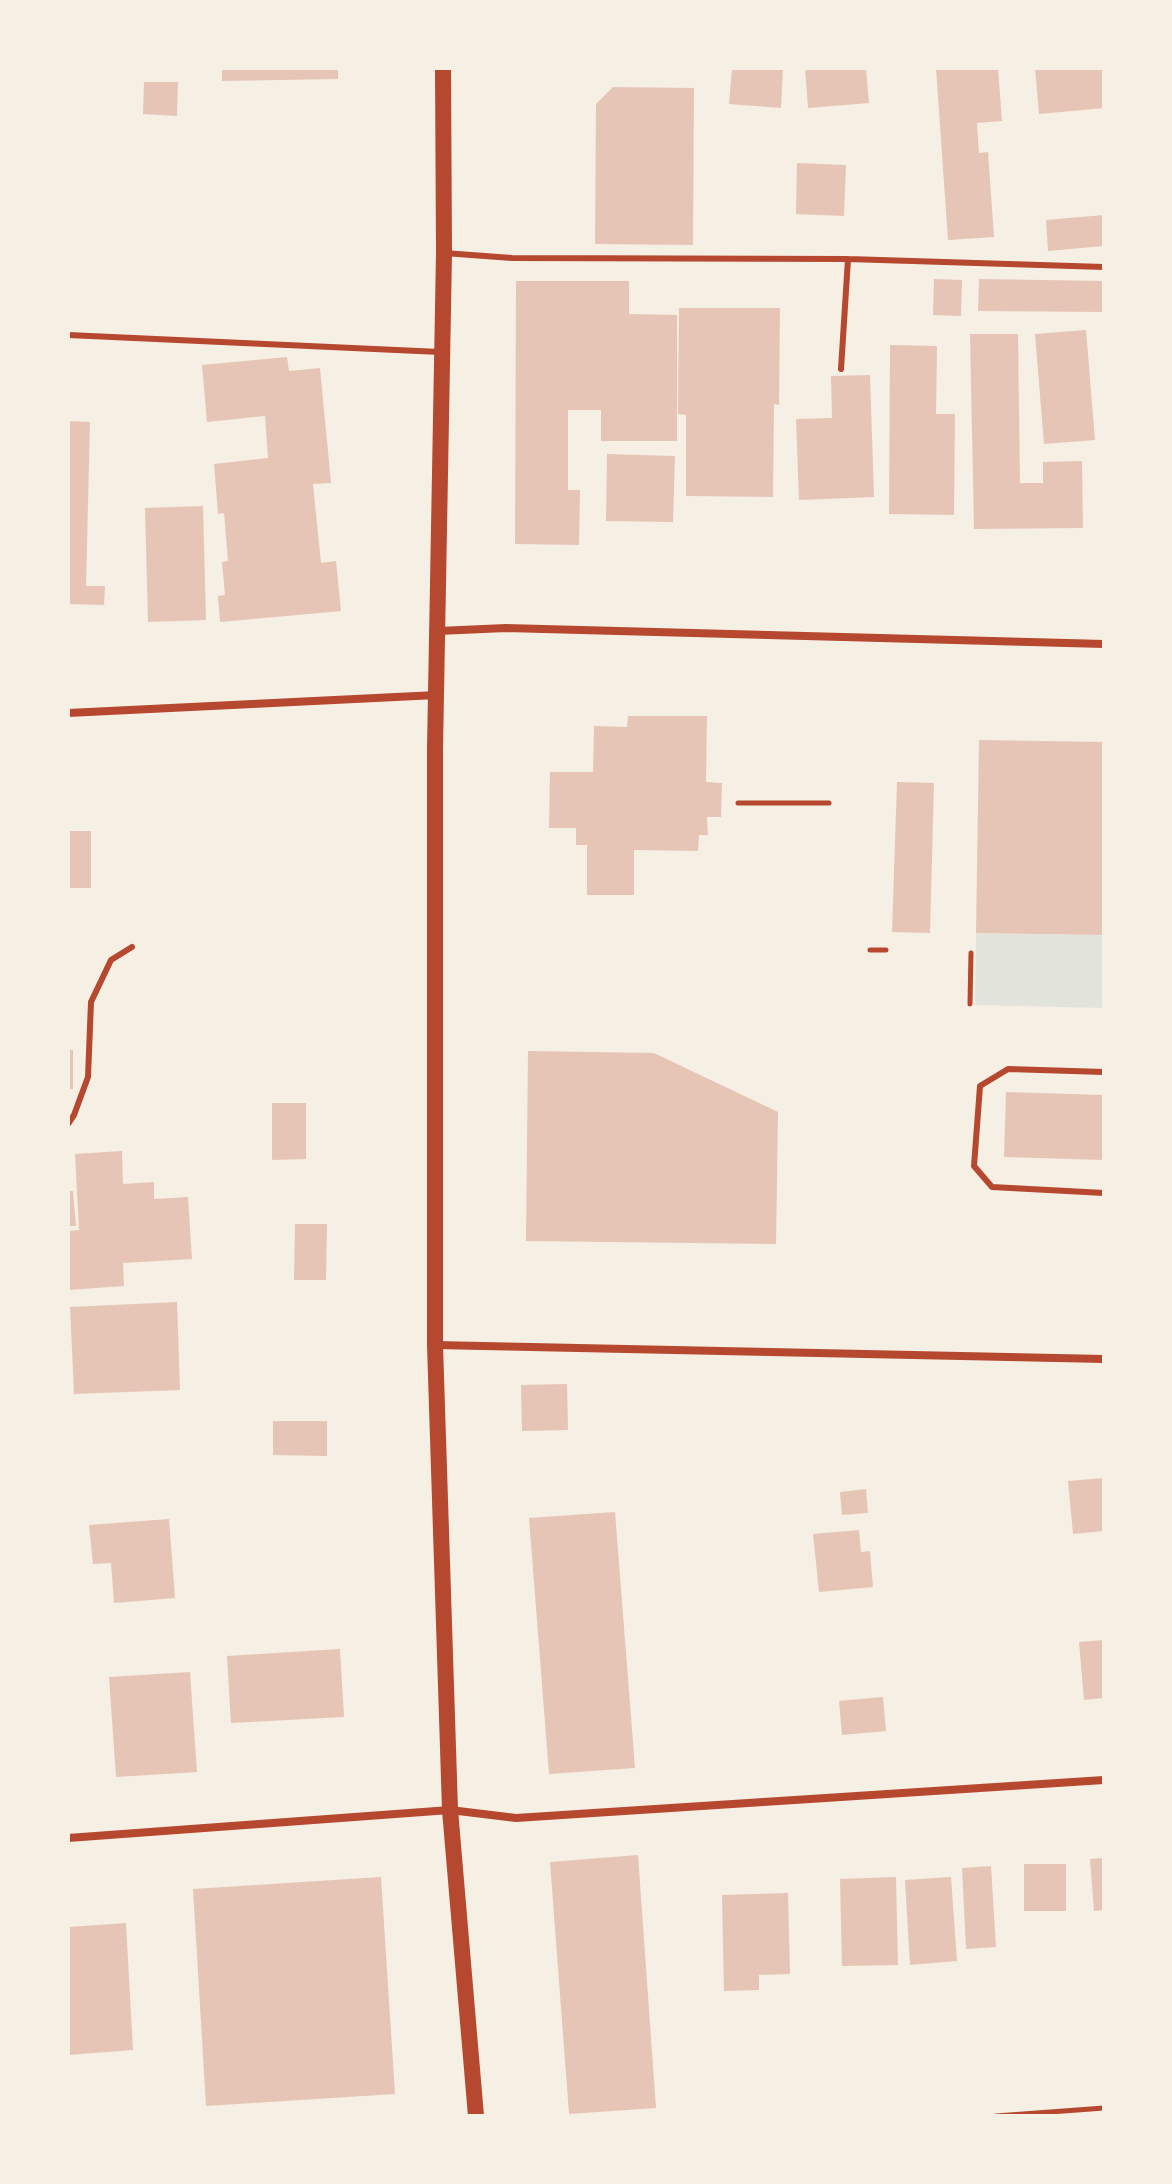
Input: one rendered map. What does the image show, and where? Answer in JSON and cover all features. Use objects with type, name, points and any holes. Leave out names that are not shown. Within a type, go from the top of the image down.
[{"type":"main road","points":[[443,68],[435,1345],[450,1810],[476,2116]]},
{"type":"street","points":[[438,631],[506,628],[1104,644]]},
{"type":"street","points":[[68,713],[437,695]]},
{"type":"street","points":[[435,1345],[1104,1359]]},
{"type":"street","points":[[68,1838],[450,1810],[516,1818],[1104,1780]]},
{"type":"lane","points":[[444,253],[512,258],[848,259],[1104,267]]},
{"type":"lane","points":[[841,369],[848,259]]},
{"type":"lane","points":[[68,335],[442,352]]},
{"type":"lane","points":[[68,1124],[88,1077],[91,1002],[111,960],[132,947]]},
{"type":"lane","points":[[1104,1072],[1008,1069],[980,1086],[974,1166],[992,1187],[1104,1193]]},
{"type":"path","points":[[738,803],[829,803]]},
{"type":"path","points":[[870,950],[886,950]]},
{"type":"path","points":[[970,1004],[971,953]]},
{"type":"path","points":[[996,2116],[1104,2108]]},
{"type":"shaded area","points":[[976,933],[1104,935],[1104,1008],[975,1005]]},
{"type":"building","points":[[222,68],[338,68],[338,79],[222,81]]},
{"type":"building","points":[[732,68],[783,68],[781,108],[729,104]]},
{"type":"building","points":[[805,68],[866,68],[869,103],[808,108]]},
{"type":"building","points":[[936,68],[998,68],[1002,121],[977,123],[979,153],[988,152],[994,237],[948,240]]},
{"type":"building","points":[[1035,68],[1104,68],[1104,108],[1039,114]]},
{"type":"building","points":[[144,82],[178,82],[177,116],[143,114]]},
{"type":"building","points":[[613,87],[694,88],[693,245],[595,244],[596,104]]},
{"type":"building","points":[[797,163],[846,165],[844,216],[796,214]]},
{"type":"building","points":[[1104,215],[1104,246],[1048,251],[1046,220]]},
{"type":"building","points":[[934,279],[962,280],[961,316],[933,315]]},
{"type":"building","points":[[979,279],[1104,281],[1104,312],[978,311]]},
{"type":"building","points":[[516,281],[629,281],[629,314],[677,315],[677,441],[601,441],[601,410],[568,410],[568,490],[580,490],[579,545],[515,544]]},
{"type":"building","points":[[679,308],[780,308],[779,405],[774,404],[773,497],[686,496],[686,415],[678,414]]},
{"type":"building","points":[[1086,330],[1095,440],[1044,444],[1035,334]]},
{"type":"building","points":[[970,334],[1018,334],[1020,483],[1043,483],[1043,462],[1082,461],[1083,528],[974,529]]},
{"type":"building","points":[[890,345],[937,346],[936,414],[955,414],[954,515],[889,514]]},
{"type":"building","points":[[287,357],[289,371],[320,368],[331,483],[313,484],[321,563],[336,561],[341,611],[220,622],[218,596],[225,595],[222,562],[228,561],[224,513],[218,514],[214,464],[268,458],[265,416],[207,422],[202,365]]},
{"type":"building","points":[[870,375],[874,497],[799,500],[796,419],[832,418],[831,376]]},
{"type":"building","points":[[68,421],[90,422],[86,586],[105,586],[104,605],[68,604]]},
{"type":"building","points":[[607,454],[675,456],[673,522],[606,521]]},
{"type":"building","points":[[203,506],[206,620],[148,622],[145,508]]},
{"type":"building","points":[[628,716],[707,716],[706,782],[722,783],[721,817],[707,817],[708,835],[699,835],[698,851],[634,850],[634,895],[587,895],[587,845],[576,845],[576,828],[549,828],[550,772],[593,772],[594,726],[627,727]]},
{"type":"building","points":[[979,740],[1104,742],[1104,935],[976,933]]},
{"type":"building","points":[[897,782],[934,783],[930,933],[892,932]]},
{"type":"building","points":[[68,831],[91,831],[91,888],[68,888]]},
{"type":"building","points":[[68,1050],[73,1050],[73,1089],[68,1089]]},
{"type":"building","points":[[528,1051],[654,1053],[778,1112],[776,1244],[526,1241]]},
{"type":"building","points":[[1006,1092],[1104,1095],[1104,1160],[1004,1157]]},
{"type":"building","points":[[272,1103],[306,1103],[306,1159],[272,1160]]},
{"type":"building","points":[[122,1151],[123,1184],[154,1182],[154,1199],[188,1197],[192,1259],[123,1263],[124,1286],[68,1290],[68,1231],[79,1230],[75,1154]]},
{"type":"building","points":[[68,1191],[73,1191],[76,1226],[68,1226]]},
{"type":"building","points":[[295,1224],[327,1224],[326,1280],[294,1280]]},
{"type":"building","points":[[177,1302],[180,1390],[74,1394],[70,1307]]},
{"type":"building","points":[[567,1384],[568,1430],[522,1431],[521,1385]]},
{"type":"building","points":[[273,1421],[327,1421],[327,1456],[273,1455]]},
{"type":"building","points":[[1104,1478],[1104,1531],[1073,1534],[1068,1481]]},
{"type":"building","points":[[866,1489],[868,1513],[842,1515],[840,1492]]},
{"type":"building","points":[[615,1512],[635,1768],[549,1774],[529,1518]]},
{"type":"building","points":[[169,1519],[175,1598],[114,1603],[111,1563],[93,1564],[89,1525]]},
{"type":"building","points":[[859,1530],[861,1552],[870,1551],[873,1587],[819,1592],[813,1534]]},
{"type":"building","points":[[1104,1640],[1104,1698],[1084,1700],[1079,1642]]},
{"type":"building","points":[[340,1649],[344,1717],[231,1723],[227,1656]]},
{"type":"building","points":[[190,1672],[197,1772],[116,1777],[109,1677]]},
{"type":"building","points":[[883,1697],[886,1731],[842,1735],[839,1701]]},
{"type":"building","points":[[638,1855],[656,2108],[569,2114],[550,1862]]},
{"type":"building","points":[[1104,1858],[1104,1910],[1094,1911],[1090,1859]]},
{"type":"building","points":[[1024,1864],[1066,1864],[1066,1911],[1024,1911]]},
{"type":"building","points":[[991,1866],[996,1947],[966,1949],[962,1868]]},
{"type":"building","points":[[381,1877],[395,2094],[206,2106],[193,1889]]},
{"type":"building","points":[[896,1877],[898,1965],[842,1966],[840,1879]]},
{"type":"building","points":[[951,1877],[957,1961],[910,1965],[905,1880]]},
{"type":"building","points":[[788,1893],[790,1974],[759,1975],[759,1990],[724,1991],[722,1895]]},
{"type":"building","points":[[126,1923],[133,2050],[68,2055],[68,1927]]}]
